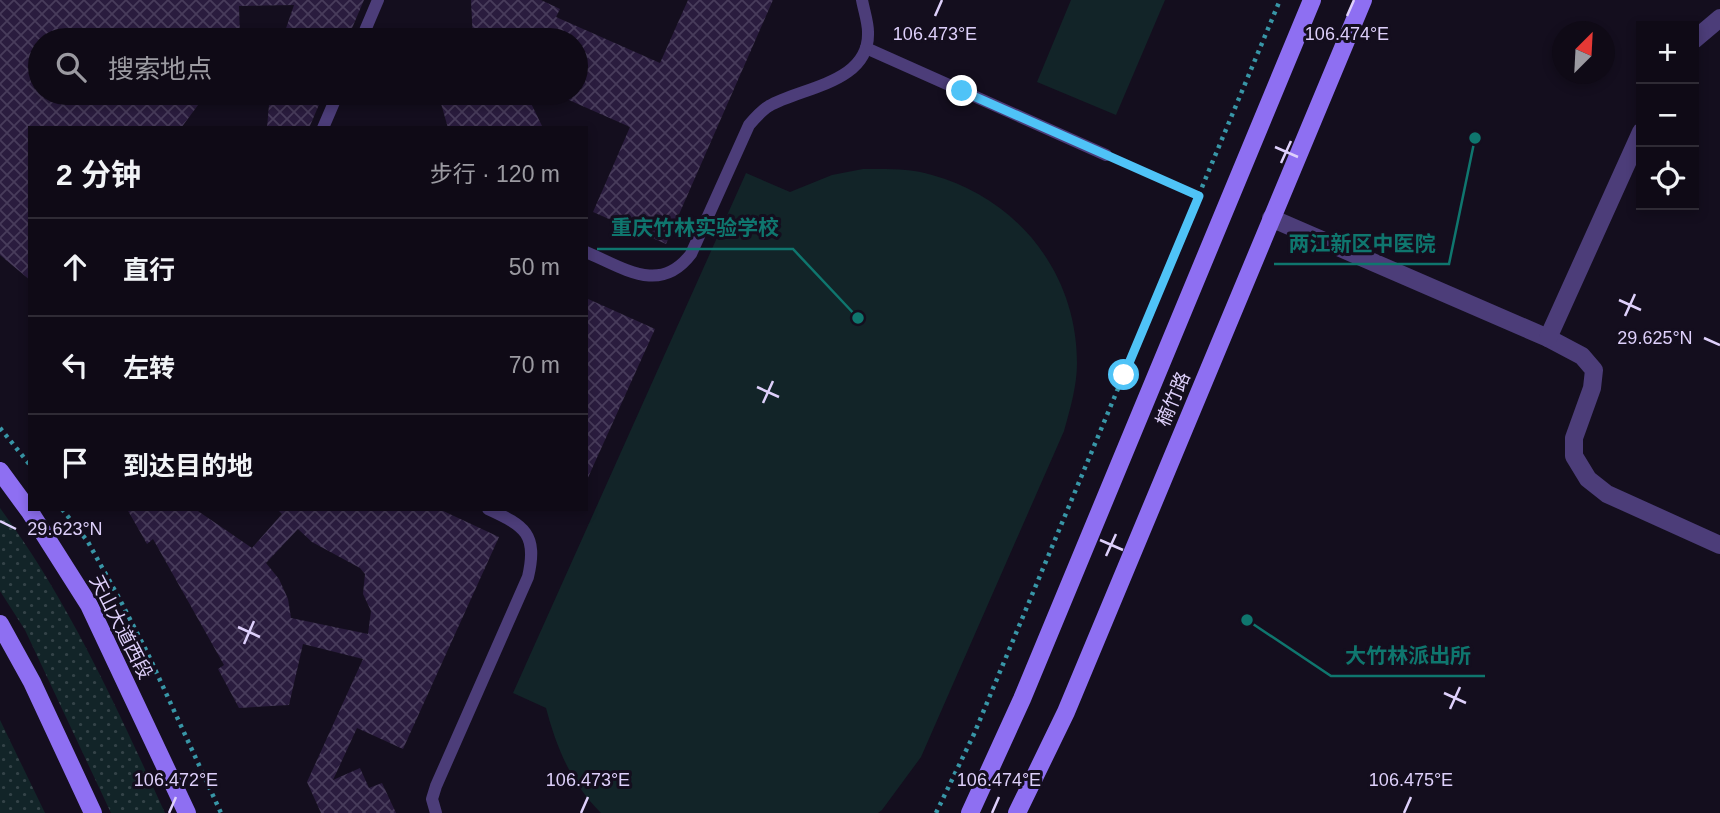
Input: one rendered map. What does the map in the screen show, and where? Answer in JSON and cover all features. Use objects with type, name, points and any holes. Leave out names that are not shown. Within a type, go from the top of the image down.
[{"type":"main road","name":"楠竹路","points":[[970,813],[1027,686],[1312,0]]},
{"type":"main road","name":"楠竹路","points":[[1017,813],[1066,712],[1363,0]]},
{"type":"main road","name":"天山大道西段","points":[[0,471],[28,510]]},
{"type":"main road","name":"天山大道西段","points":[[28,511],[89,605],[187,813]]},
{"type":"main road","points":[[0,624],[32,682],[93,813]]},
{"type":"street","points":[[1699,36],[1720,19]]},
{"type":"street","points":[[1548,338],[1636,143]]},
{"type":"street","points":[[1271,218],[1548,338],[1582,356],[1594,370],[1592,388],[1574,438],[1574,456],[1588,479],[1607,494],[1720,545]]},
{"type":"lane","points":[[366,28],[378,0]]},
{"type":"lane","points":[[588,253],[639,275],[669,275],[682,267],[691,254],[754,119],[770,105],[837,78],[851,70],[860,60],[866,48],[868,34],[862,0]]},
{"type":"lane","points":[[866,48],[1106,155]]},
{"type":"lane","points":[[324,126],[333,105]]},
{"type":"lane","points":[[436,813],[432,799],[436,786],[528,577],[532,561],[532,545],[526,530],[492,511]]},
{"type":"path","points":[[936,813],[974,734],[1280,0]]},
{"type":"path","points":[[1106,155],[1199,196]]},
{"type":"path","points":[[0,428],[28,463]]},
{"type":"path","points":[[64,511],[89,542],[119,598],[148,654],[221,813]]},
{"type":"shaded area","points":[[1071,0],[1165,0],[1116,115],[1037,82]]},
{"type":"shaded area","points":[[863,169],[915,171],[963,186],[1016,221],[1037,244],[1054,270],[1066,299],[1074,330],[1076,380],[1064,431],[921,757],[882,810],[878,813],[601,813],[581,790],[566,765],[546,708],[513,693],[746,173],[790,192],[832,175]]},
{"type":"shaded area","points":[[0,508],[70,618],[110,695],[165,813],[111,813],[25,630],[0,591]]},
{"type":"shaded area","points":[[0,720],[45,813],[0,813]]},
{"type":"building","points":[[0,0],[364,0],[352,28],[286,28],[294,5],[239,6],[240,28],[28,28],[28,105],[198,105],[182,126],[28,126],[28,278],[0,255]]},
{"type":"building","points":[[471,0],[541,0],[560,9],[556,17],[581,28],[472,28]]},
{"type":"building","points":[[688,0],[773,0],[666,244],[593,212],[630,127],[580,105],[588,105],[588,31],[660,63]]},
{"type":"building","points":[[269,105],[319,105],[310,126],[267,126]]},
{"type":"building","points":[[441,105],[532,105],[542,126],[447,126]]},
{"type":"building","points":[[588,299],[655,329],[588,478]]},
{"type":"building","points":[[128,511],[198,511],[252,548],[282,514],[279,511],[443,511],[499,537],[403,749],[357,728],[333,780],[360,768],[369,788],[382,783],[396,813],[321,813],[307,782],[363,659],[303,644],[289,705],[239,708],[218,669],[224,665],[153,539],[147,544]],"holes":[[[298,529],[312,542],[360,568],[365,574],[363,594],[371,611],[368,634],[291,618],[288,599],[279,579],[266,563]]]},
{"type":"place","name":"两江新区中医院","points":[[1475,138]]},
{"type":"place","name":"重庆竹林实验学校","points":[[858,318]]},
{"type":"place","name":"大竹林派出所","points":[[1247,620]]},
{"type":"route","points":[[962,91],[1199,196],[1124,375]]}]
